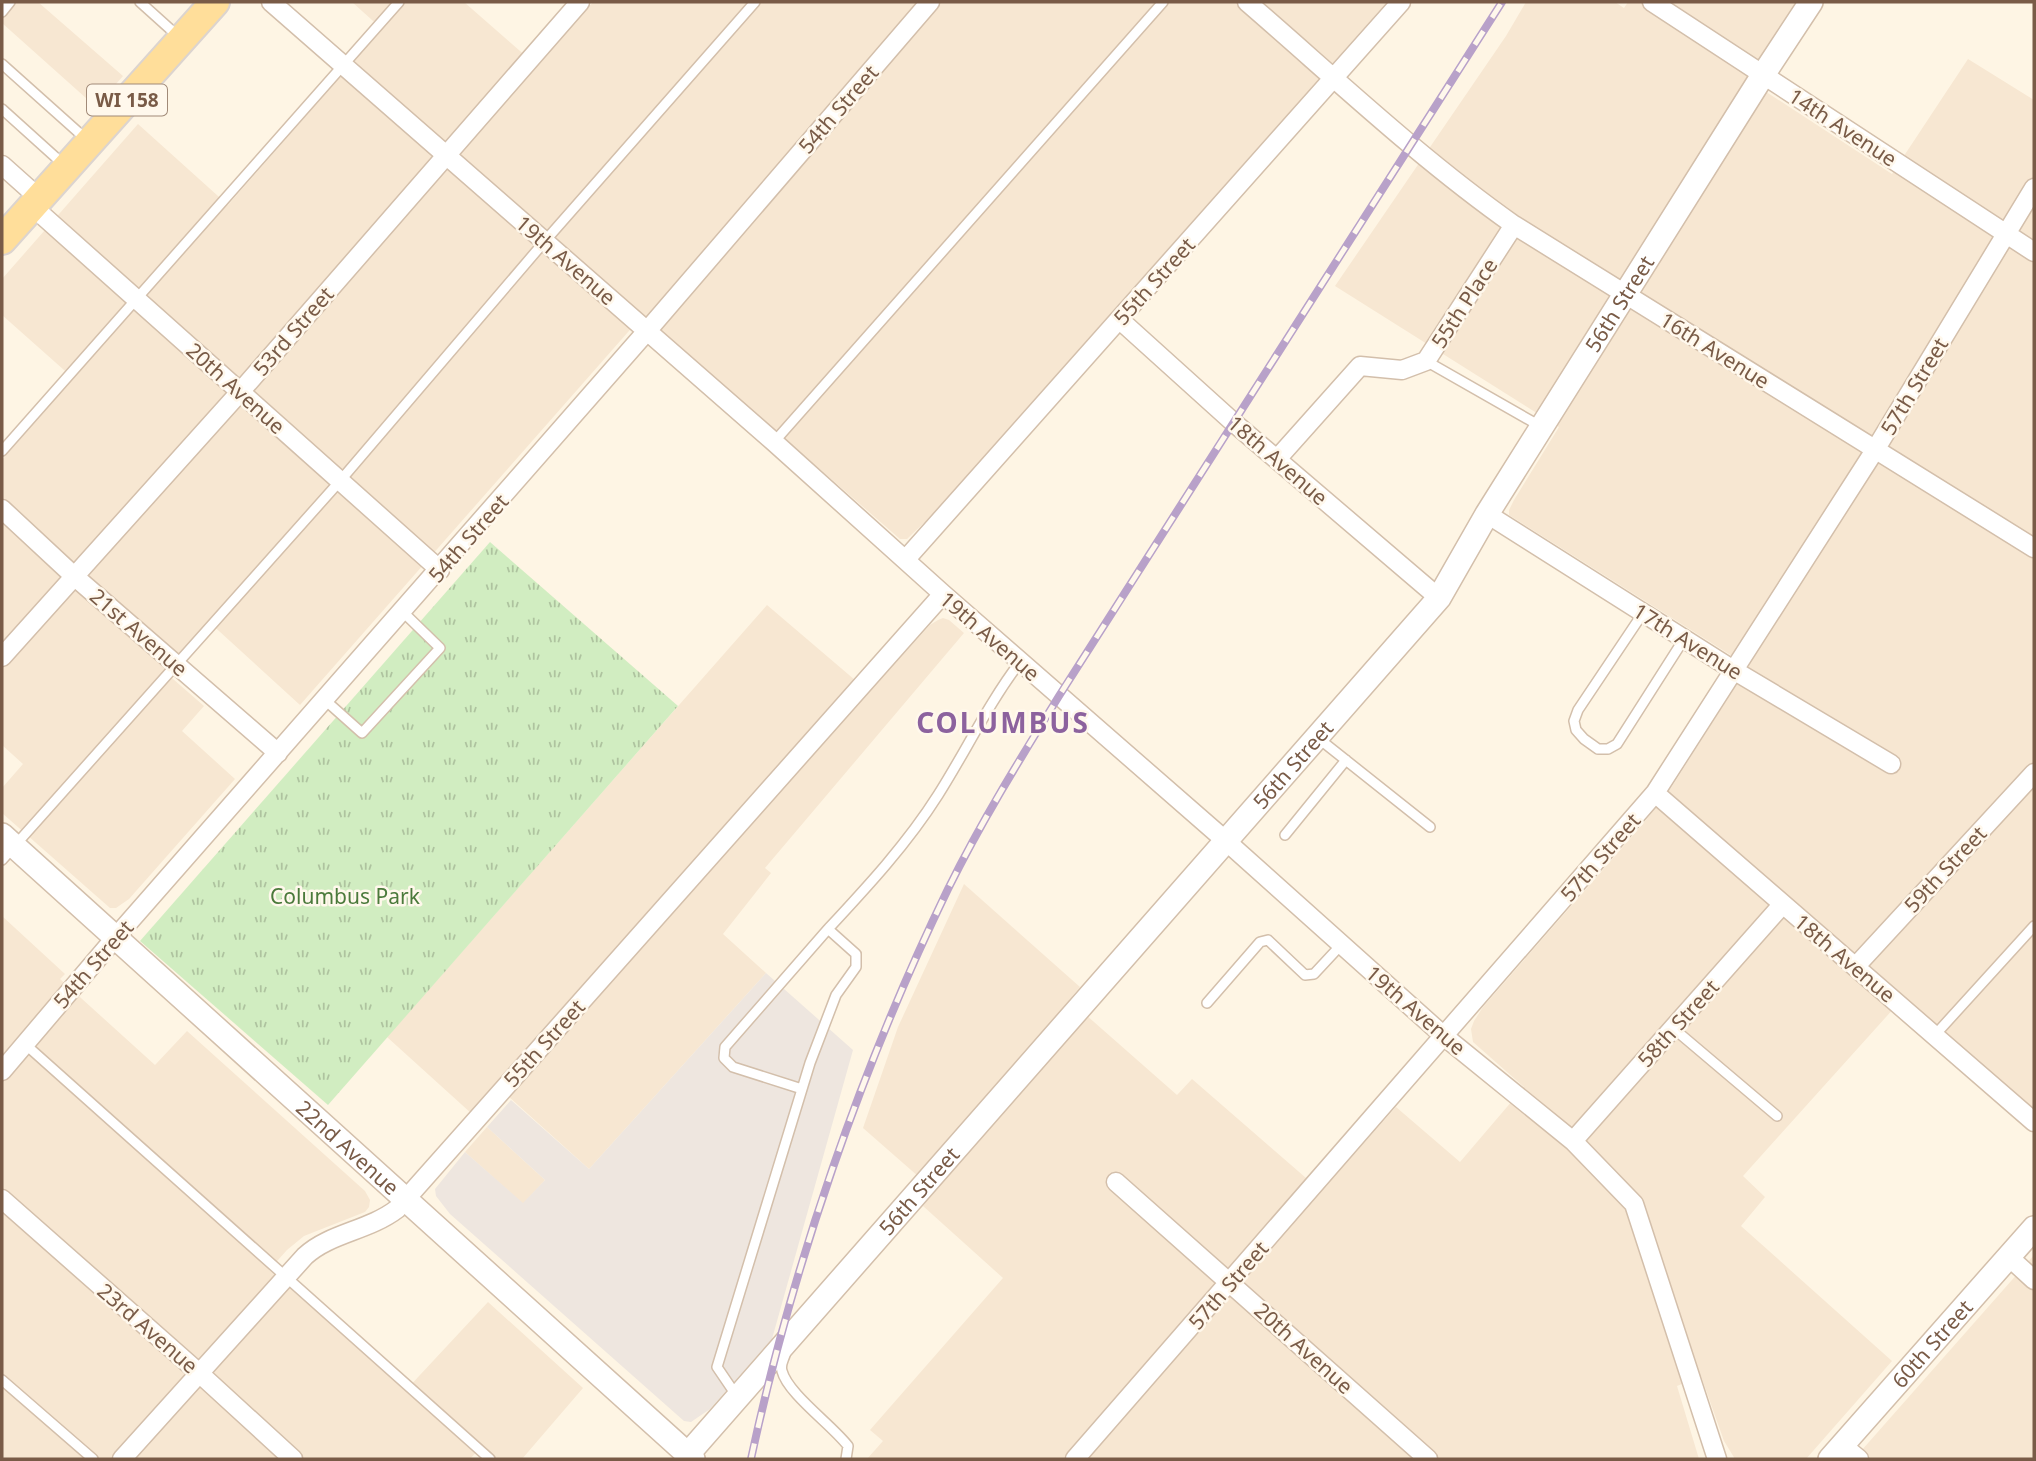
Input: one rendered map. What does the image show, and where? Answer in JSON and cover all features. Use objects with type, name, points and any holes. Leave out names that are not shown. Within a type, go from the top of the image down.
[{"type":"main road","name":"WI 158","points":[[2,240],[213,2]]},
{"type":"street","name":"19th Avenue","points":[[271,2],[774,442],[1445,1037],[1573,1141],[1634,1205],[1717,1459]]},
{"type":"street","name":"53rd Street","points":[[2,657],[240,392],[580,2]]},
{"type":"street","name":"54th Street","points":[[2,1071],[115,938],[440,570],[930,2]]},
{"type":"street","name":"16th Avenue","points":[[1247,2],[1464,189],[1514,225],[2034,548]]},
{"type":"street","name":"55th Street","points":[[906,559],[1401,2]]},
{"type":"street","name":"14th Avenue","points":[[1652,2],[2034,252]]},
{"type":"street","name":"56th Street","points":[[688,1458],[785,1342],[1439,598],[1488,514],[1811,2]]},
{"type":"street","name":"20th Avenue","points":[[2,165],[36,202],[136,299],[440,570]]},
{"type":"street","name":"57th Street","points":[[1079,1458],[1656,793],[1875,450],[2034,188]]},
{"type":"street","name":"55th Place","points":[[1277,459],[1360,366],[1402,370],[1426,361],[1514,225]]},
{"type":"street","name":"18th Avenue","points":[[1120,320],[1439,598]]},
{"type":"street","name":"21st Avenue","points":[[2,509],[74,576],[278,753]]},
{"type":"street","name":"17th Avenue","points":[[1488,514],[1735,671],[1891,764]]},
{"type":"street","name":"55th Street","points":[[122,1459],[313,1248],[375,1223],[397,1209],[943,594]]},
{"type":"street","name":"59th Street","points":[[1856,966],[2034,773]]},
{"type":"street","name":"18th Avenue","points":[[1656,793],[2034,1122]]},
{"type":"street","name":"22nd Avenue","points":[[6,847],[115,938],[406,1198],[688,1458]]},
{"type":"street","name":"58th Street","points":[[1573,1141],[1782,905]]},
{"type":"street","name":"20th Avenue","points":[[1116,1182],[1428,1459]]},
{"type":"street","name":"23rd Avenue","points":[[2,1199],[293,1459]]},
{"type":"street","name":"60th Street","points":[[1844,1455],[2034,1228]]},
{"type":"street","points":[[2008,1257],[2034,1280]]},
{"type":"lane","points":[[2,12],[10,2]]},
{"type":"lane","points":[[142,2],[182,39]]},
{"type":"lane","points":[[2,451],[399,2]]},
{"type":"lane","points":[[6,847],[176,665],[340,481],[545,241],[755,2]]},
{"type":"lane","points":[[774,442],[1163,2]]},
{"type":"lane","points":[[2,64],[89,142]]},
{"type":"lane","points":[[2,109],[67,167]]},
{"type":"lane","points":[[1426,361],[1543,427]]},
{"type":"lane","points":[[325,700],[362,733],[440,648],[403,612]]},
{"type":"lane","points":[[1643,613],[1578,710],[1574,722],[1576,730],[1598,748],[1608,749],[1617,744],[1684,639]]},
{"type":"lane","points":[[802,1089],[733,1067],[724,1058],[725,1047],[908,836],[937,796],[997,691],[1020,662]]},
{"type":"lane","points":[[1317,737],[1430,827]]},
{"type":"lane","points":[[1285,835],[1346,760]]},
{"type":"lane","points":[[1935,1035],[2034,926]]},
{"type":"lane","points":[[737,1397],[717,1367],[802,1089],[836,995],[856,967],[856,954],[828,929]]},
{"type":"lane","points":[[1207,1003],[1260,942],[1268,940],[1305,975],[1314,974],[1341,945]]},
{"type":"lane","points":[[1673,1028],[1777,1116]]},
{"type":"lane","points":[[25,1044],[490,1459]]},
{"type":"lane","points":[[785,1342],[787,1345],[781,1366],[785,1377],[804,1401],[848,1446],[846,1459]]},
{"type":"lane","points":[[2,1380],[93,1459]]},
{"type":"shaded area","points":[[16,2],[38,2],[123,76],[96,107],[2,23],[2,18]]},
{"type":"shaded area","points":[[352,2],[464,2],[536,65],[593,2],[1387,2],[931,516],[907,539],[900,539],[643,315],[300,705],[208,621],[165,672],[204,706],[182,731],[235,779],[129,899],[116,908],[110,908],[2,813],[2,788],[23,764],[2,745],[2,460],[73,378],[2,315],[2,279],[138,124],[228,205],[382,29]]},
{"type":"shaded area","points":[[1526,2],[1615,2],[1624,8],[1628,2],[1799,2],[1748,80],[1892,174],[1968,59],[2034,100],[2034,1110],[1904,997],[1743,1176],[1765,1197],[1741,1226],[1892,1361],[1806,1459],[1735,1459],[1724,1441],[1701,1376],[1677,1386],[1699,1459],[867,1459],[883,1441],[870,1430],[1003,1278],[923,1206],[935,1191],[863,1128],[898,1027],[964,884],[1080,987],[1069,1000],[1177,1095],[1192,1079],[1321,1191],[1396,1107],[1460,1162],[1524,1087],[1473,1042],[1471,1029],[1474,1021],[1483,1007],[1671,788],[1748,666],[1509,515],[1514,500],[1559,427],[1335,286],[1506,36]]},
{"type":"shaded area","points":[[767,605],[869,692],[930,625],[938,620],[949,620],[964,633],[765,868],[771,873],[723,934],[766,973],[589,1169],[497,1086],[472,1114],[387,1037]]},
{"type":"shaded area","points":[[2,916],[65,974],[60,979],[155,1065],[187,1031],[365,1191],[370,1200],[365,1212],[304,1236],[269,1270],[406,1390],[488,1302],[583,1388],[522,1459],[495,1459],[481,1447],[470,1459],[2,1459]]},
{"type":"shaded area","points":[[766,973],[853,1050],[772,1339],[710,1409],[691,1422],[684,1421],[450,1214],[436,1196],[435,1189],[465,1152],[523,1203],[545,1180],[487,1127],[511,1100],[589,1169]]},
{"type":"shaded area","points":[[487,1127],[545,1180],[523,1204],[465,1152]]},
{"type":"shaded area","points":[[2034,1255],[2034,1459],[1854,1459]]},
{"type":"green space","name":"Columbus Park","points":[[490,542],[678,706],[328,1105],[140,941]]},
{"type":"railway","points":[[751,1459],[787,1314],[833,1168],[887,1026],[948,889],[1001,791],[1059,696],[1502,2]]},
{"type":"district","name":"COLUMBUS","points":[[1003,722]]}]
